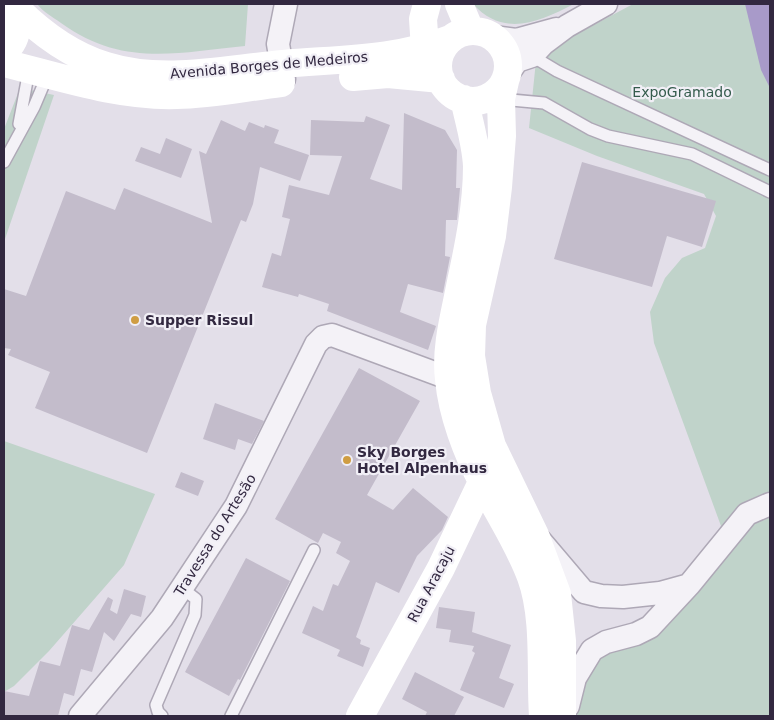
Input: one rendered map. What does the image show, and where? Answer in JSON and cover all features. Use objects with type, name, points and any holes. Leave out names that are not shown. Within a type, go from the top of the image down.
[{"type":"main road","points":[[459,4],[490,65],[502,136],[492,236],[472,325],[471,356],[477,393],[492,446],[536,535],[557,594],[562,641],[564,716]]},
{"type":"main road","name":"Avenida Borges de Medeiros","points":[[13,5],[57,43],[107,67],[142,73],[388,74],[434,64]]},
{"type":"main road","points":[[4,51],[14,38],[18,26],[13,5]]},
{"type":"main road","points":[[425,11],[434,64],[450,91],[490,65]]},
{"type":"main road","points":[[385,56],[417,38],[425,11]]},
{"type":"main road","name":"Avenida Borges de Medeiros","points":[[27,69],[103,88],[153,95],[179,95],[283,73],[385,56],[434,64],[490,65]]},
{"type":"main road","points":[[490,65],[472,133],[477,165],[470,237],[451,332],[448,378],[465,440],[482,482],[509,528],[532,578],[541,625],[543,716]]},
{"type":"main road","points":[[448,378],[457,372],[463,374],[472,383],[477,393]]},
{"type":"main road","name":"Rua Aracaju","points":[[360,716],[441,568],[482,482],[492,446]]},
{"type":"street","points":[[283,73],[278,44],[286,4]]},
{"type":"street","points":[[490,65],[543,44],[567,26],[606,4]]},
{"type":"street","points":[[490,65],[516,40],[567,26]]},
{"type":"street","name":"Travessa do Artesão","points":[[80,716],[162,618],[183,589],[236,506],[316,344],[323,336],[332,335],[448,378]]},
{"type":"street","points":[[564,716],[575,678],[592,650],[606,642],[636,634],[650,627],[689,585],[747,514],[770,504]]},
{"type":"street","points":[[536,535],[584,592],[601,596],[623,597],[660,593],[689,585]]},
{"type":"lane","points":[[490,65],[556,70],[770,170]]},
{"type":"lane","points":[[490,65],[544,103],[590,129],[608,136],[692,154],[770,192]]},
{"type":"lane","points":[[16,138],[27,69]]},
{"type":"lane","points":[[4,162],[34,107],[27,69]]},
{"type":"lane","points":[[231,716],[314,550]]},
{"type":"lane","points":[[162,716],[158,712],[156,705],[195,615],[196,599],[183,589]]},
{"type":"green space","points":[[37,4],[248,4],[245,46],[195,52],[150,54],[128,51],[106,46],[84,37],[42,10]]},
{"type":"green space","points":[[473,4],[574,4],[535,21],[509,24],[485,15]]},
{"type":"green space","name":"ExpoGramado","points":[[633,4],[770,4],[770,716],[565,716],[583,662],[637,634],[689,585],[721,526],[654,343],[650,312],[665,278],[682,258],[705,248],[716,216],[704,194],[597,156],[529,128],[536,61],[575,35]]},
{"type":"green space","points":[[20,88],[54,95],[4,242],[4,129]]},
{"type":"green space","points":[[4,441],[155,494],[124,565],[49,651],[14,686],[4,692]]},
{"type":"shaded area","points":[[745,4],[770,4],[770,88],[761,70]]},
{"type":"building","points":[[404,113],[445,130],[457,150],[456,188],[460,188],[457,220],[446,220],[445,256],[450,257],[443,293],[408,284],[400,312],[436,326],[428,350],[327,311],[329,304],[299,294],[298,297],[262,287],[272,253],[281,256],[290,219],[282,217],[289,185],[329,195],[342,156],[310,155],[311,120],[364,122],[366,116],[390,125],[370,179],[402,190]]},
{"type":"building","name":"Supper Rissul","points":[[221,120],[245,131],[249,122],[264,128],[265,125],[279,130],[274,143],[309,155],[300,181],[260,167],[253,204],[246,222],[241,220],[147,453],[35,408],[50,372],[8,355],[11,349],[4,348],[4,289],[26,296],[66,191],[115,210],[124,188],[212,223],[199,151],[206,154]]},
{"type":"building","points":[[166,138],[192,149],[181,178],[135,161],[141,147],[160,154]]},
{"type":"building","points":[[582,162],[716,201],[702,247],[667,236],[652,287],[554,259]]},
{"type":"building","points":[[359,368],[420,401],[367,495],[393,510],[413,488],[448,517],[442,530],[417,556],[399,593],[376,582],[356,637],[361,640],[360,644],[370,648],[363,667],[337,656],[340,650],[302,633],[313,606],[323,611],[333,584],[338,586],[350,561],[336,553],[341,542],[323,533],[318,543],[275,519]]},
{"type":"building","points":[[215,403],[264,421],[252,444],[238,439],[235,450],[203,439]]},
{"type":"building","points":[[181,472],[204,481],[198,496],[175,487]]},
{"type":"building","points":[[246,558],[290,581],[240,680],[238,679],[229,696],[185,672]]},
{"type":"building","points":[[124,589],[146,596],[141,617],[131,614],[114,641],[104,632],[92,672],[81,669],[74,696],[64,693],[58,716],[4,716],[4,691],[29,696],[40,661],[60,666],[72,625],[89,630],[108,597],[113,600],[110,610],[117,614]]},
{"type":"building","points":[[439,607],[475,612],[472,632],[511,645],[499,678],[514,684],[504,708],[460,690],[475,653],[472,651],[474,646],[449,642],[451,630],[436,628]]},
{"type":"building","points":[[415,672],[464,697],[454,716],[425,716],[427,712],[402,699]]},
{"type":"place","name":"Supper Rissul","points":[[135,320]]},
{"type":"place","name":"Sky Borges Hotel Alpenhaus","points":[[347,460]]}]
